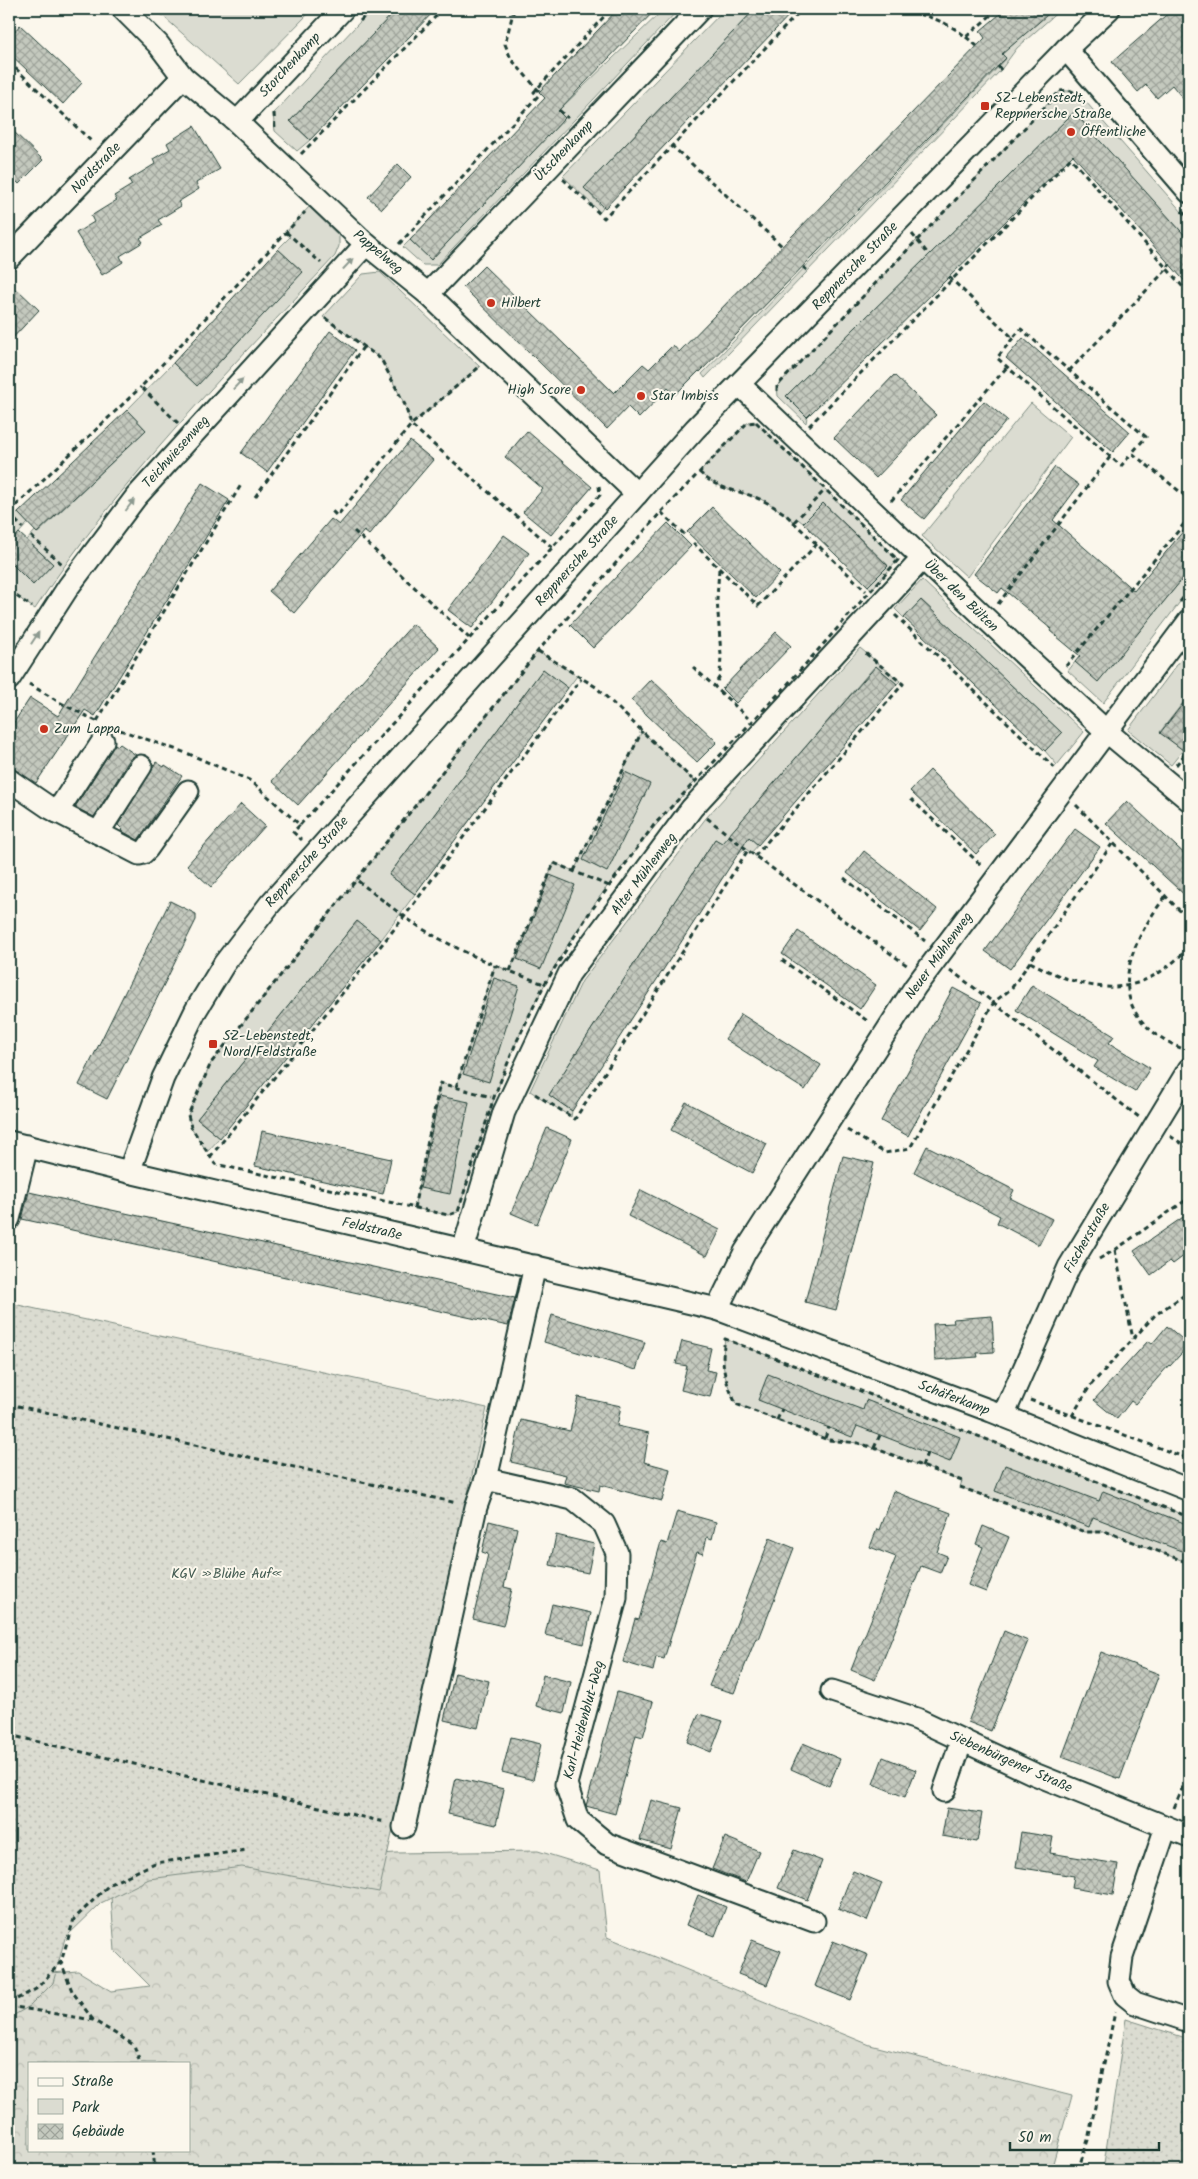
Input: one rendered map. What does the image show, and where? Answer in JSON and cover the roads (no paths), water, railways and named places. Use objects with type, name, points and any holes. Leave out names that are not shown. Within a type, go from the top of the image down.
[{"type":"street","name":"Pappelweg","points":[[123,9],[158,44],[183,77],[237,122],[366,244],[428,294],[638,494]]},
{"type":"street","name":"Ütschenkamp","points":[[428,294],[700,9]]},
{"type":"street","name":"Reppnersche Straße","points":[[129,1172],[162,1078],[196,1010],[224,964],[270,904],[695,430],[1066,49],[1108,9]]},
{"type":"street","name":"Storchenkamp","points":[[237,122],[351,16]]},
{"type":"street","points":[[1066,49],[1183,199]]},
{"type":"street","name":"Nordstraße","points":[[9,258],[183,77]]},
{"type":"street","name":"Teichwiesenweg","points":[[17,680],[69,586],[136,497],[366,244]]},
{"type":"street","name":"Über den Bülten","points":[[740,385],[1106,731],[1189,800]]},
{"type":"street","name":"Alter Mühlenweg","points":[[463,1250],[504,1112],[569,974],[692,808],[922,559]]},
{"type":"street","name":"Neuer Mühlenweg","points":[[717,1309],[744,1252],[915,987],[1106,731],[1184,613]]},
{"type":"street","points":[[57,812],[105,729]]},
{"type":"street","points":[[98,833],[141,766]]},
{"type":"street","points":[[9,780],[57,812],[134,853],[143,854],[188,791]]},
{"type":"street","name":"Fischerstraße","points":[[1003,1416],[1069,1267],[1188,1060]]},
{"type":"street","name":"Feldstraße","points":[[9,1219],[18,1144],[129,1172],[717,1309]]},
{"type":"street","points":[[404,1827],[476,1506],[486,1479],[535,1266]]},
{"type":"street","name":"Schäferkamp","points":[[717,1309],[1003,1416],[1189,1490]]},
{"type":"street","name":"Karl-Heidenblut-Weg","points":[[486,1479],[573,1499],[604,1524],[617,1553],[616,1598],[566,1784],[578,1820],[607,1844],[814,1921]]},
{"type":"street","name":"Siebenbürgener Straße","points":[[832,1691],[917,1719],[1032,1773],[1189,1836]]},
{"type":"street","points":[[944,1791],[962,1740]]},
{"type":"street","points":[[1166,1828],[1118,1972],[1120,1987],[1129,1999],[1140,2005],[1189,2021]]},
{"type":"place","name":"SZ-Lebenstedt, Reppnersche Straße","points":[[985,106]]},
{"type":"place","name":"Öffentliche","points":[[1071,132]]},
{"type":"place","name":"Hilbert","points":[[491,303]]},
{"type":"place","name":"High Score","points":[[581,390]]},
{"type":"place","name":"Star Imbiss","points":[[641,396]]},
{"type":"place","name":"Zum Lappa","points":[[44,729]]},
{"type":"place","name":"SZ-Lebenstedt, Nord/Feldstraße","points":[[213,1044]]},
{"type":"park label","name":"KGV »Blühe Auf«","points":[[226,1574]]}]
